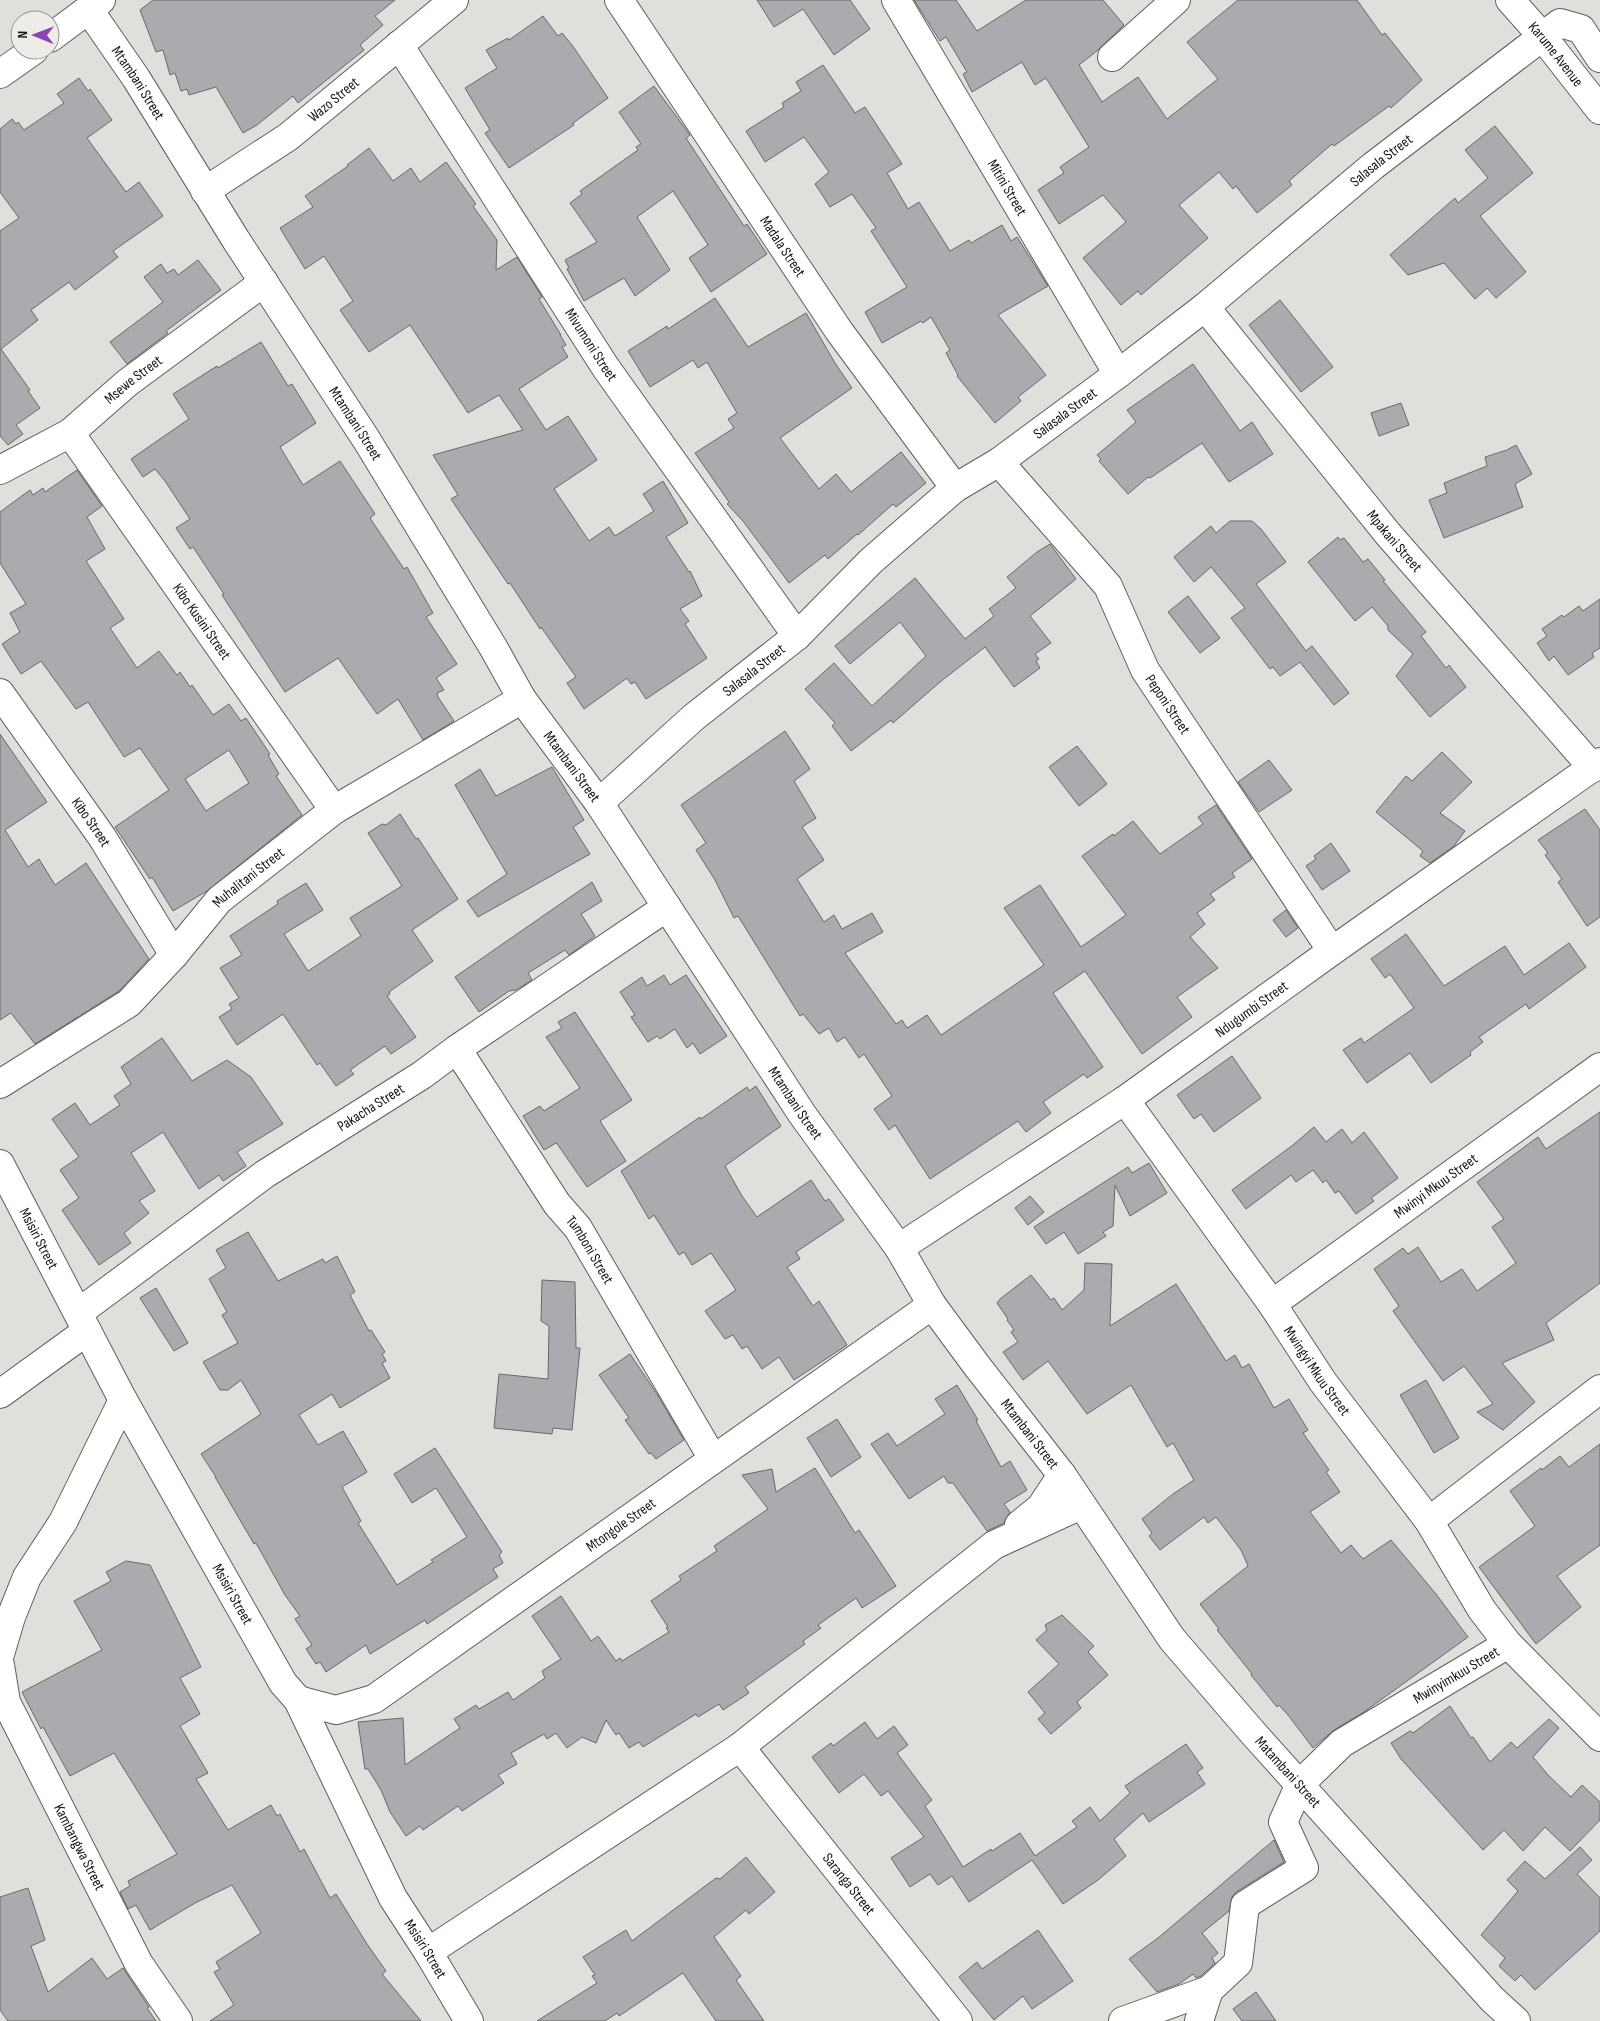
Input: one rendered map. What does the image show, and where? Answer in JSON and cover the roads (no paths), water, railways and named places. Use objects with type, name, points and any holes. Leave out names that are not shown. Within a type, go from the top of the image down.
[{"type":"street","name":"Wazo Street","points":[[205,191],[288,138],[454,0]]},
{"type":"street","name":"Madala Street","points":[[619,0],[839,331],[955,488]]},
{"type":"street","name":"Mitini Street","points":[[896,0],[1118,374]]},
{"type":"street","points":[[1112,57],[1176,0]]},
{"type":"street","name":"Karume Avenue","points":[[1510,0],[1542,36],[1600,110]]},
{"type":"street","points":[[60,31],[95,5]]},
{"type":"street","name":"Mtambani Street","points":[[95,5],[136,78],[205,191],[366,439],[493,647],[522,699],[598,803],[802,1114],[899,1248],[932,1305],[1062,1475],[1081,1505]]},
{"type":"street","name":"Salasala Street","points":[[598,803],[694,717],[797,636],[871,561],[955,488],[999,462],[1205,307],[1373,166],[1560,22],[1581,29],[1600,58]]},
{"type":"street","name":"Mivumoni Street","points":[[399,45],[606,368],[797,636]]},
{"type":"street","points":[[0,74],[20,60]]},
{"type":"street","name":"Msewe Street","points":[[0,470],[70,433],[127,383],[264,282]]},
{"type":"street","name":"Mpakani Street","points":[[1205,307],[1388,534],[1597,765]]},
{"type":"street","name":"Kibo Kusini Street","points":[[70,433],[334,810]]},
{"type":"street","name":"Peponi Street","points":[[999,462],[1108,586],[1145,670],[1332,951]]},
{"type":"street","name":"Kibo Street","points":[[0,693],[102,837],[174,955]]},
{"type":"street","name":"Muhalitani Street","points":[[0,1084],[129,1003],[174,955],[219,900],[334,810],[522,699]]},
{"type":"street","name":"Ndugumbi Street","points":[[899,1248],[1125,1100],[1332,951],[1597,765]]},
{"type":"street","name":"Pakacha Street","points":[[0,1394],[82,1322],[265,1174],[422,1075],[457,1048],[667,907]]},
{"type":"street","name":"Tumboni Street","points":[[457,1048],[557,1204],[578,1228],[713,1459]]},
{"type":"street","name":"Mwinyi Mkuu Street","points":[[1272,1304],[1600,1068]]},
{"type":"street","name":"Mwingyi Mkuu Street","points":[[1125,1100],[1272,1304],[1323,1382],[1429,1521],[1482,1610],[1508,1644]]},
{"type":"street","name":"Msisiri Street","points":[[0,1164],[123,1400],[283,1683],[298,1700],[393,1898],[469,2021]]},
{"type":"street","name":"Mtongole Street","points":[[298,1700],[336,1710],[374,1699],[932,1305]]},
{"type":"street","points":[[1429,1521],[1600,1390]]},
{"type":"street","points":[[0,1654],[11,1617],[28,1577],[62,1522],[123,1400]]},
{"type":"street","points":[[428,1952],[740,1747],[1041,1507],[1062,1475]]},
{"type":"street","points":[[994,1545],[1081,1505]]},
{"type":"street","name":"Matambani Street","points":[[1081,1505],[1172,1638],[1253,1733],[1492,1999],[1516,2021]]},
{"type":"street","name":"Mwinyimkuu Street","points":[[1300,1784],[1342,1743],[1508,1644],[1600,1737]]},
{"type":"street","name":"Kambangwa Street","points":[[0,1665],[6,1702],[140,1964],[178,2021]]},
{"type":"street","name":"Saranga Street","points":[[740,1747],[958,2021]]},
{"type":"street","points":[[1123,2021],[1209,1990],[1238,1963],[1245,1905],[1304,1868],[1283,1822],[1300,1784]]},
{"type":"street","points":[[1199,2021],[1209,1990]]}]
